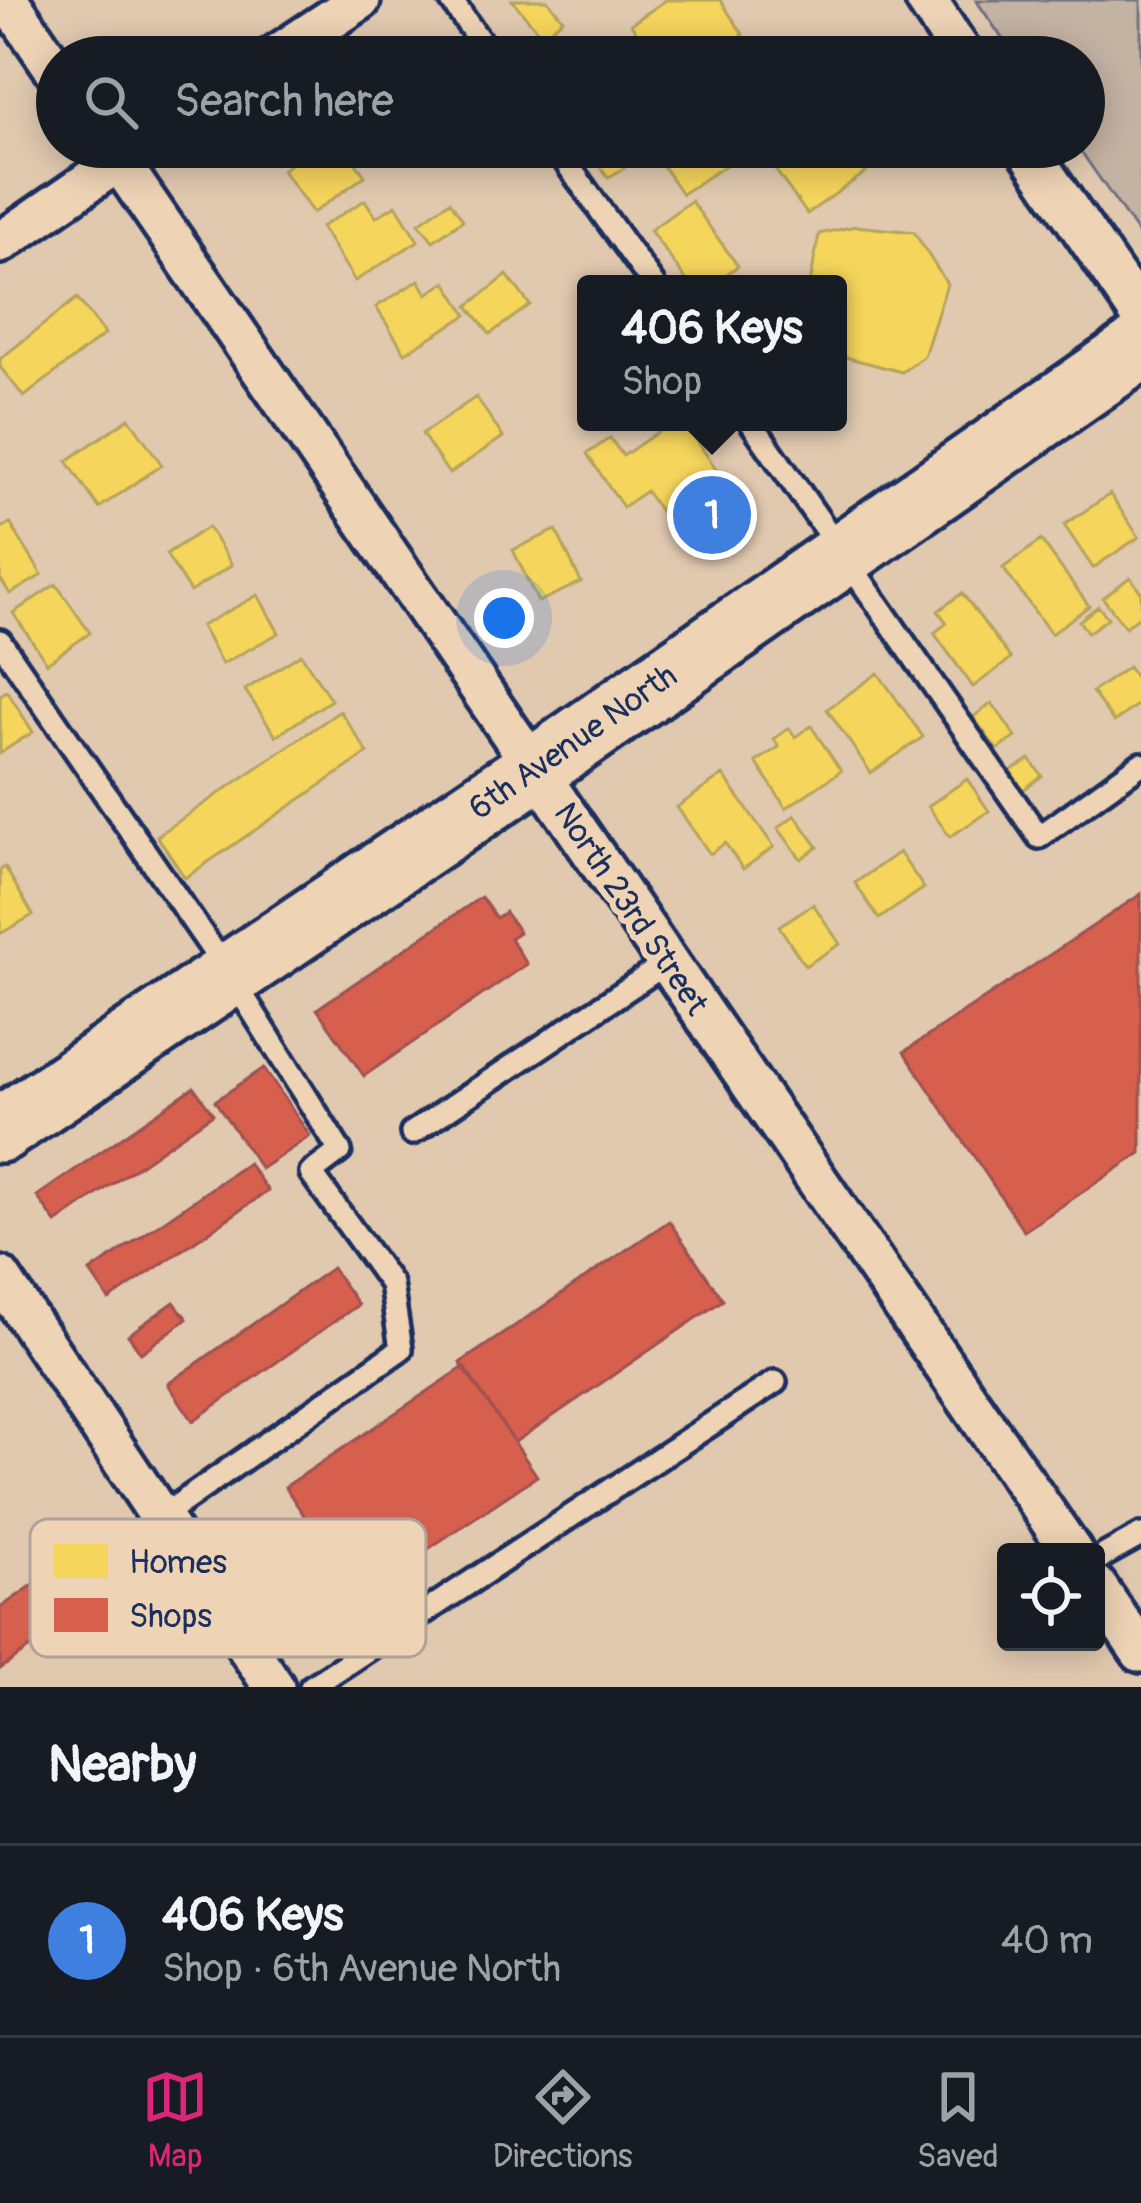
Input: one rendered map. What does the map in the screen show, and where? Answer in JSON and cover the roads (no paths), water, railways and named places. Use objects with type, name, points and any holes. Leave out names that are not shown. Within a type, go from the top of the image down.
[{"type":"main road","name":"6th Avenue North","points":[[0,1130],[535,769],[1141,346]]},
{"type":"street","points":[[8,0],[36,41]]},
{"type":"street","points":[[306,36],[360,0]]},
{"type":"street","points":[[926,0],[950,36]]},
{"type":"street","points":[[0,243],[101,168]]},
{"type":"street","name":"North 23rd Street","points":[[133,168],[535,769],[1066,1543]]},
{"type":"street","points":[[1040,168],[1141,315]]},
{"type":"street","points":[[0,1277],[161,1517]]},
{"type":"street","points":[[1105,1599],[1141,1652]]},
{"type":"street","points":[[254,1657],[274,1687]]},
{"type":"lane","points":[[451,0],[476,36]]},
{"type":"lane","points":[[570,168],[647,275]]},
{"type":"lane","points":[[757,431],[1039,837],[1141,764]]},
{"type":"lane","points":[[0,641],[230,975],[340,1151],[311,1173],[392,1284],[401,1349],[161,1517]]},
{"type":"lane","points":[[412,1133],[668,962]]},
{"type":"lane","points":[[426,1611],[775,1382]]},
{"type":"lane","points":[[1105,1555],[1141,1535]]},
{"type":"lane","points":[[311,1687],[357,1657]]},
{"type":"place","name":"406 Keys","points":[[712,515]]}]
